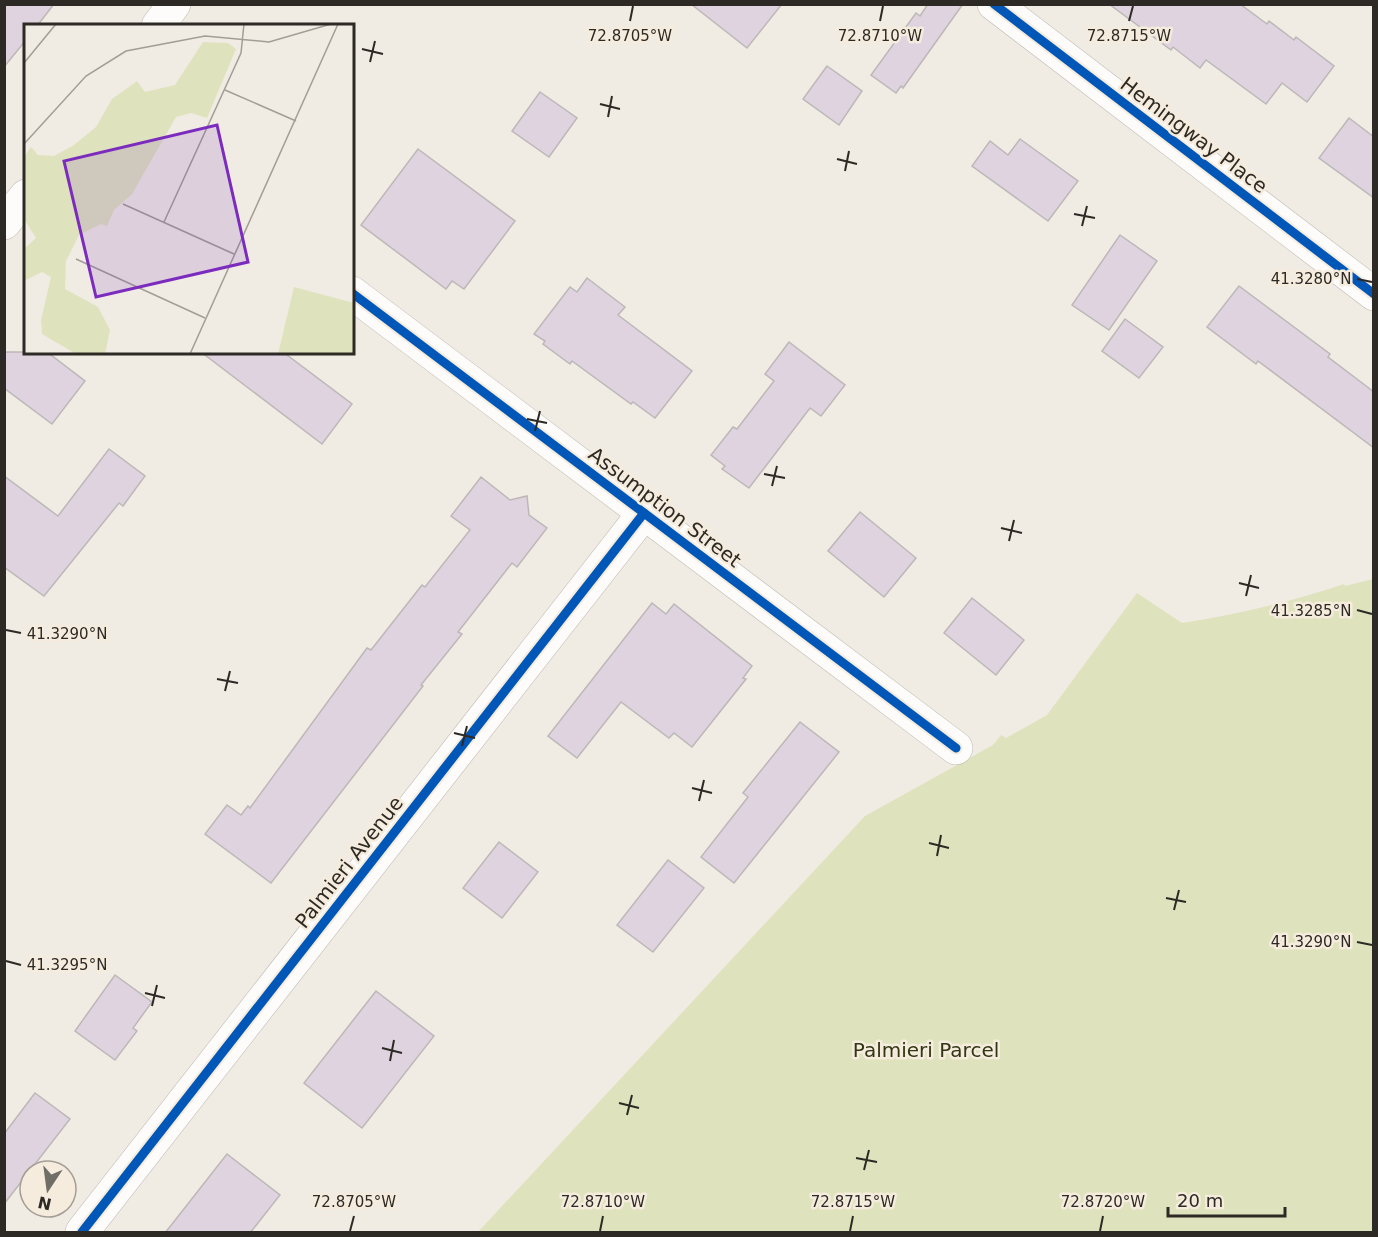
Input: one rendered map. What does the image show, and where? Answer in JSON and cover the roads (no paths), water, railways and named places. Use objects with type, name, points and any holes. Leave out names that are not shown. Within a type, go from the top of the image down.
[{"type":"street","points":[[159,24],[174,4]]},
{"type":"street","name":"Hemingway Place","points":[[994,4],[1374,294]]},
{"type":"street","points":[[4,224],[24,199]]},
{"type":"street","name":"Assumption Street","points":[[354,295],[956,748]]},
{"type":"street","name":"Palmieri Avenue","points":[[82,1233],[644,513]]},
{"type":"park label","name":"Palmieri Parcel","points":[[926,1050]]}]
